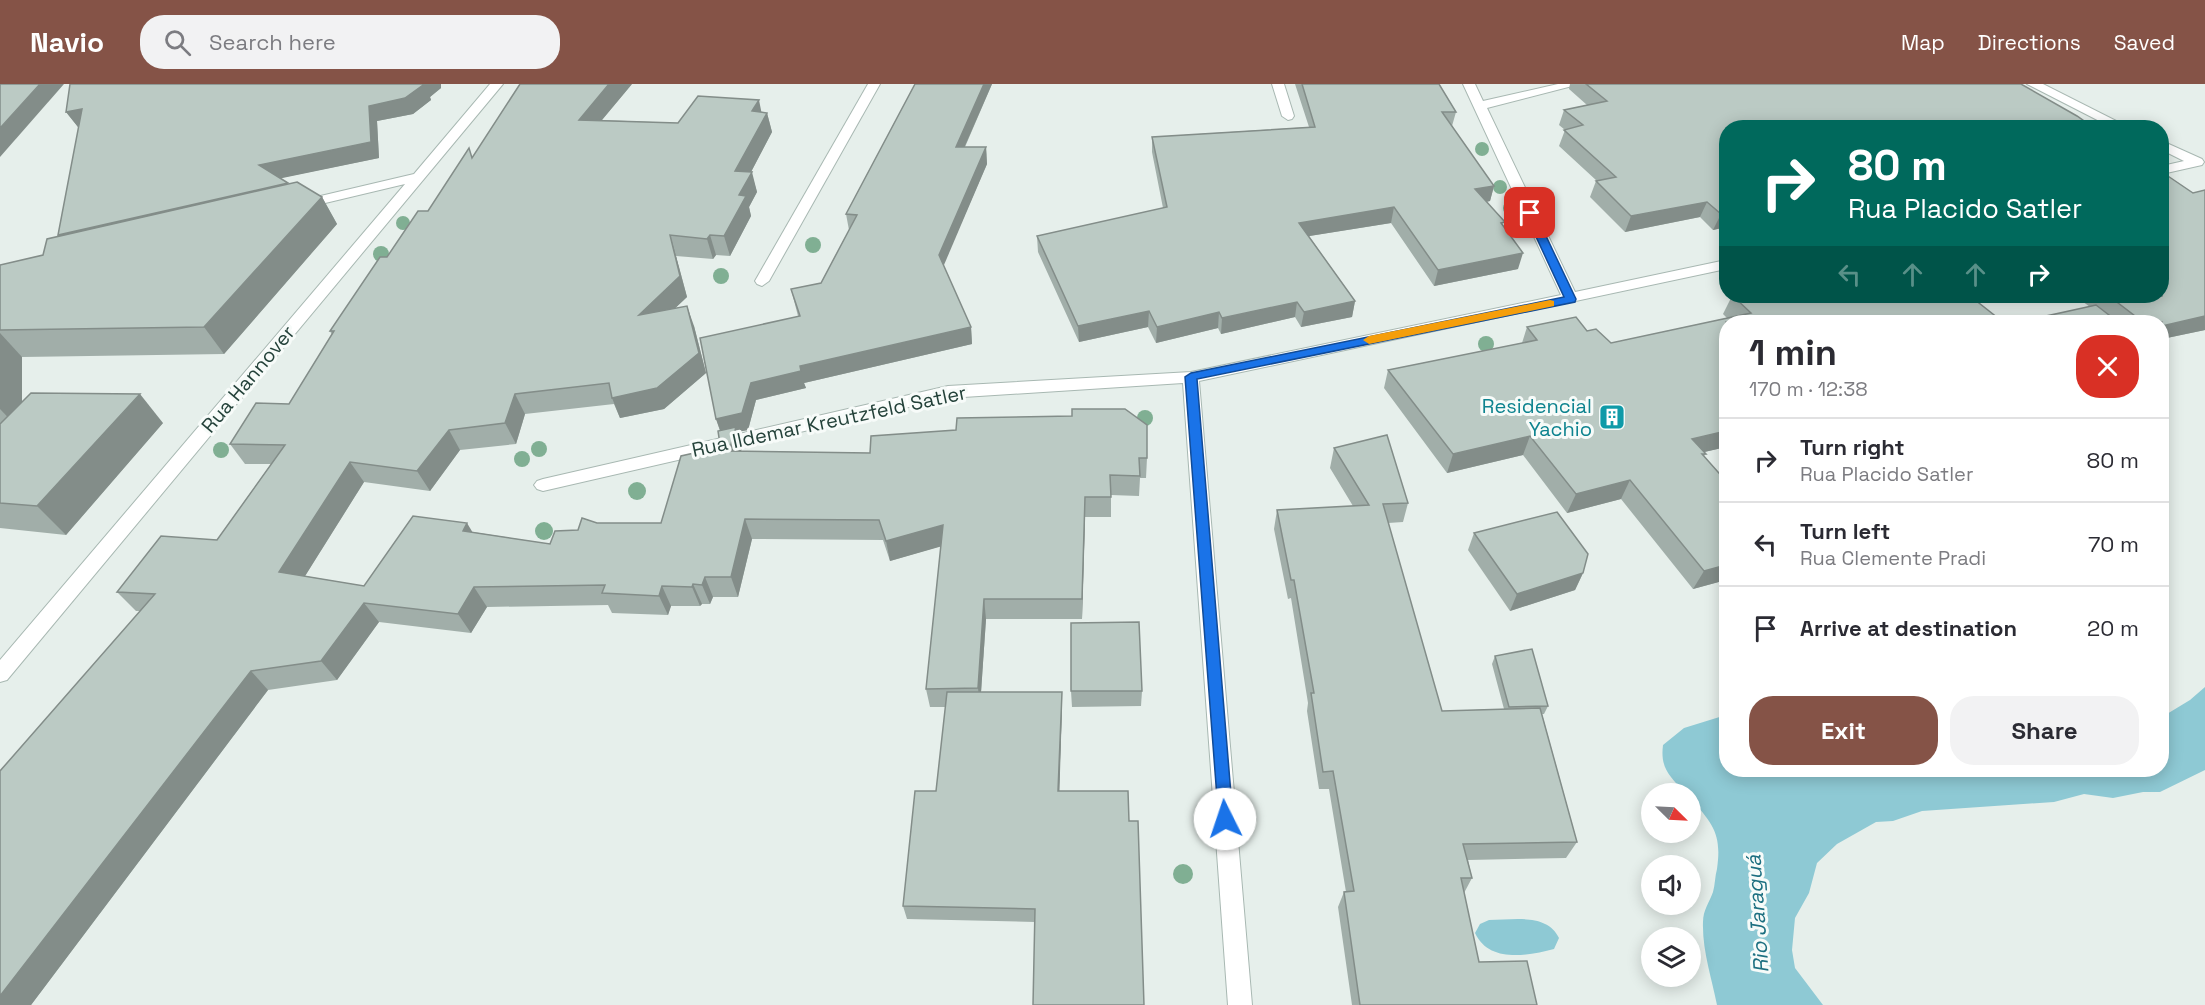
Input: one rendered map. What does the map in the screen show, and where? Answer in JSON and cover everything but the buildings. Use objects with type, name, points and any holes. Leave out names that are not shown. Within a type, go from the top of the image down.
[{"type":"street","name":"Rua Hannover","points":[[0,674],[497,84]]},
{"type":"street","points":[[762,280],[874,84]]},
{"type":"street","points":[[1278,84],[1288,116]]},
{"type":"street","points":[[1469,84],[1570,299]]},
{"type":"street","points":[[1479,106],[1574,84]]},
{"type":"street","points":[[2033,84],[2107,120]]},
{"type":"street","points":[[2169,148],[2197,162],[2169,168]]},
{"type":"street","points":[[291,207],[418,177]]},
{"type":"street","name":"Rua Ildemar Kreutzfeld Satler","points":[[543,485],[948,392],[1191,377],[1719,267]]},
{"type":"street","points":[[1191,377],[1240,1005]]},
{"type":"water","name":"Rio Jaraguá","points":[[2205,687],[2205,770],[2160,792],[2143,792],[2113,798],[2084,794],[2054,802],[1922,811],[1893,821],[1876,822],[1837,844],[1817,863],[1809,893],[1795,918],[1792,950],[1795,968],[1823,1005],[1717,1005],[1706,954],[1703,918],[1713,892],[1718,857],[1717,838],[1701,811],[1701,783],[1676,783],[1665,766],[1662,753],[1663,745],[1684,728],[1719,717],[1719,777],[2169,777],[2169,713],[2190,700]]},
{"type":"water","points":[[1489,920],[1538,921],[1554,930],[1559,938],[1554,949],[1521,955],[1499,953],[1481,943],[1475,933],[1480,924]]},
{"type":"slow traffic","points":[[1369,340],[1550,303]]},
{"type":"place","name":"Residencial Yachio","points":[[1612,417]]},
{"type":"route","points":[[1225,819],[1191,377],[1570,299],[1530,213]]}]
